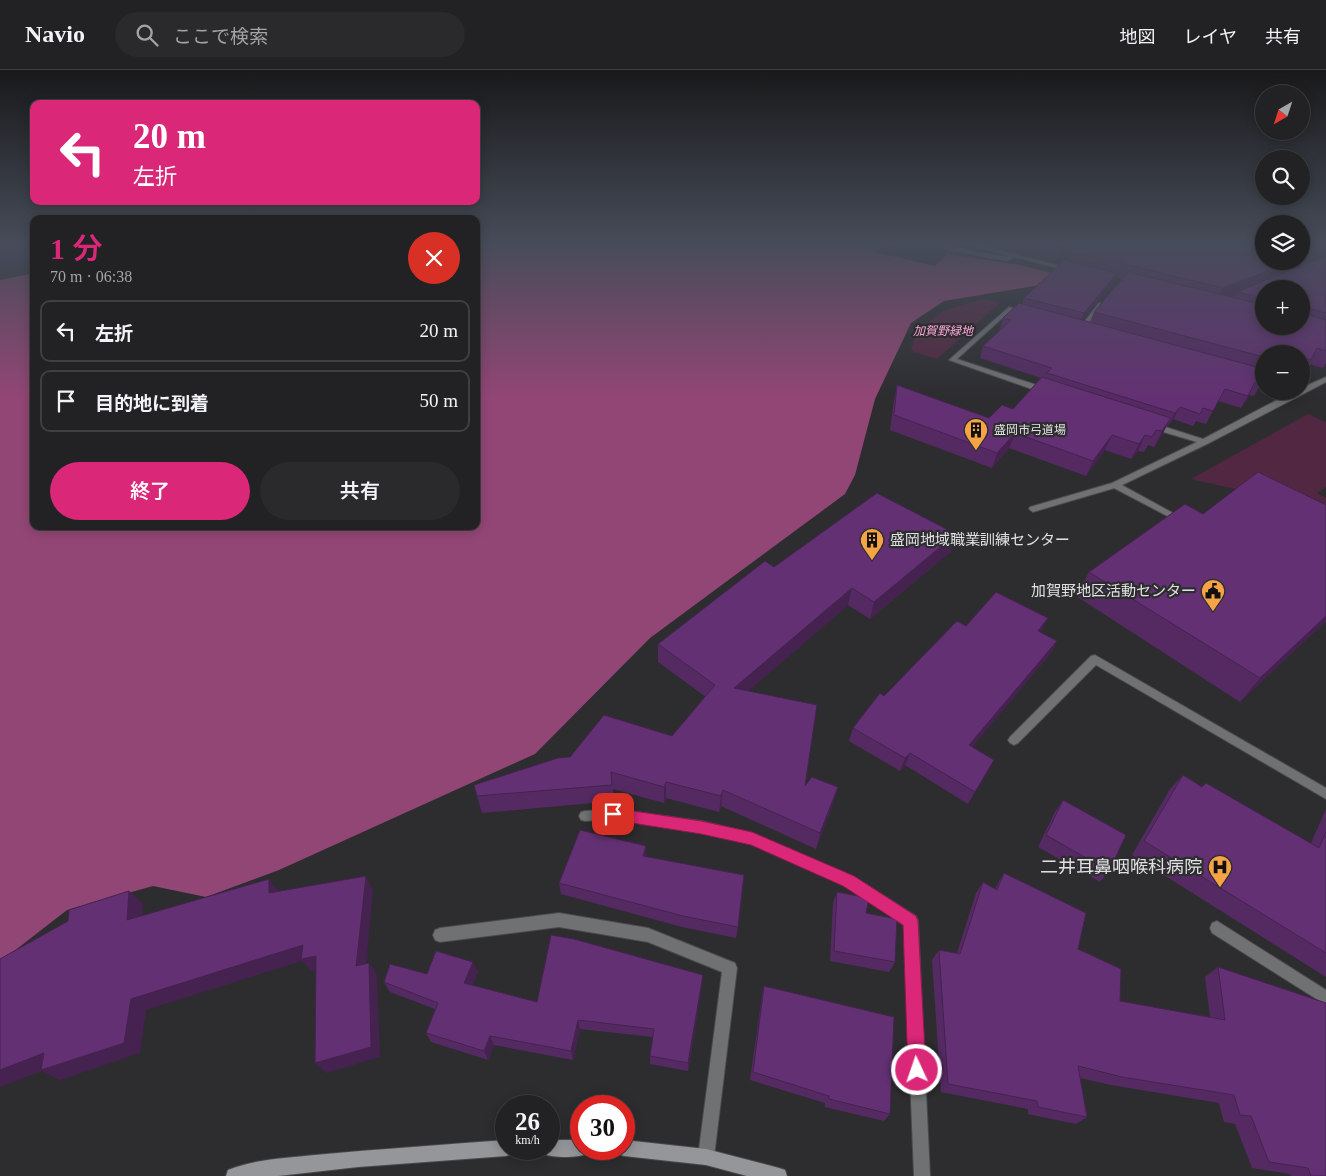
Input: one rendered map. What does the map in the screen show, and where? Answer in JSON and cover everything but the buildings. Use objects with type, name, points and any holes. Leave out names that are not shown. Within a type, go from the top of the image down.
[{"type":"street","points":[[1082,328],[1106,298]]},
{"type":"street","points":[[1036,316],[1009,309],[952,360],[1056,394]]},
{"type":"street","points":[[1072,326],[1091,331]]},
{"type":"street","points":[[1310,386],[1326,379]]},
{"type":"street","points":[[1033,509],[1115,485],[1204,442],[1282,400]]},
{"type":"street","points":[[1142,422],[1204,442]]},
{"type":"street","points":[[1115,485],[1178,518]]},
{"type":"street","points":[[1014,740],[1095,659],[1326,794]]},
{"type":"street","points":[[585,816],[613,814],[701,828],[752,839],[849,881],[911,921],[922,1176]]},
{"type":"street","points":[[440,935],[559,920],[648,936],[730,968],[706,1157]]},
{"type":"street","points":[[1217,928],[1326,998]]},
{"type":"street","points":[[234,1176],[266,1169],[358,1159],[495,1149]]},
{"type":"street","points":[[635,1149],[706,1157],[779,1176]]},
{"type":"green space","name":"加賀野緑地","points":[[983,299],[1001,302],[937,359],[911,351],[914,340],[930,321],[943,311]]},
{"type":"green space","points":[[1308,414],[1326,422],[1326,487],[1317,493],[1326,498],[1326,510],[1191,479]]},
{"type":"shaded area","points":[[0,295],[30,295],[30,530],[480,530],[480,295],[983,295],[944,301],[911,323],[875,399],[855,475],[845,494],[650,638],[535,754],[279,870],[206,897],[153,886],[67,910],[0,962]]},
{"type":"place","name":"盛岡市弓道場","points":[[976,451]]},
{"type":"place","name":"盛岡地域職業訓練センター","points":[[872,561]]},
{"type":"place","name":"加賀野地区活動センター","points":[[1213,612]]},
{"type":"place","name":"二井耳鼻咽喉科病院","points":[[1220,888]]},
{"type":"route","points":[[613,814],[701,828],[752,839],[849,881],[911,921],[917,1070]]}]
